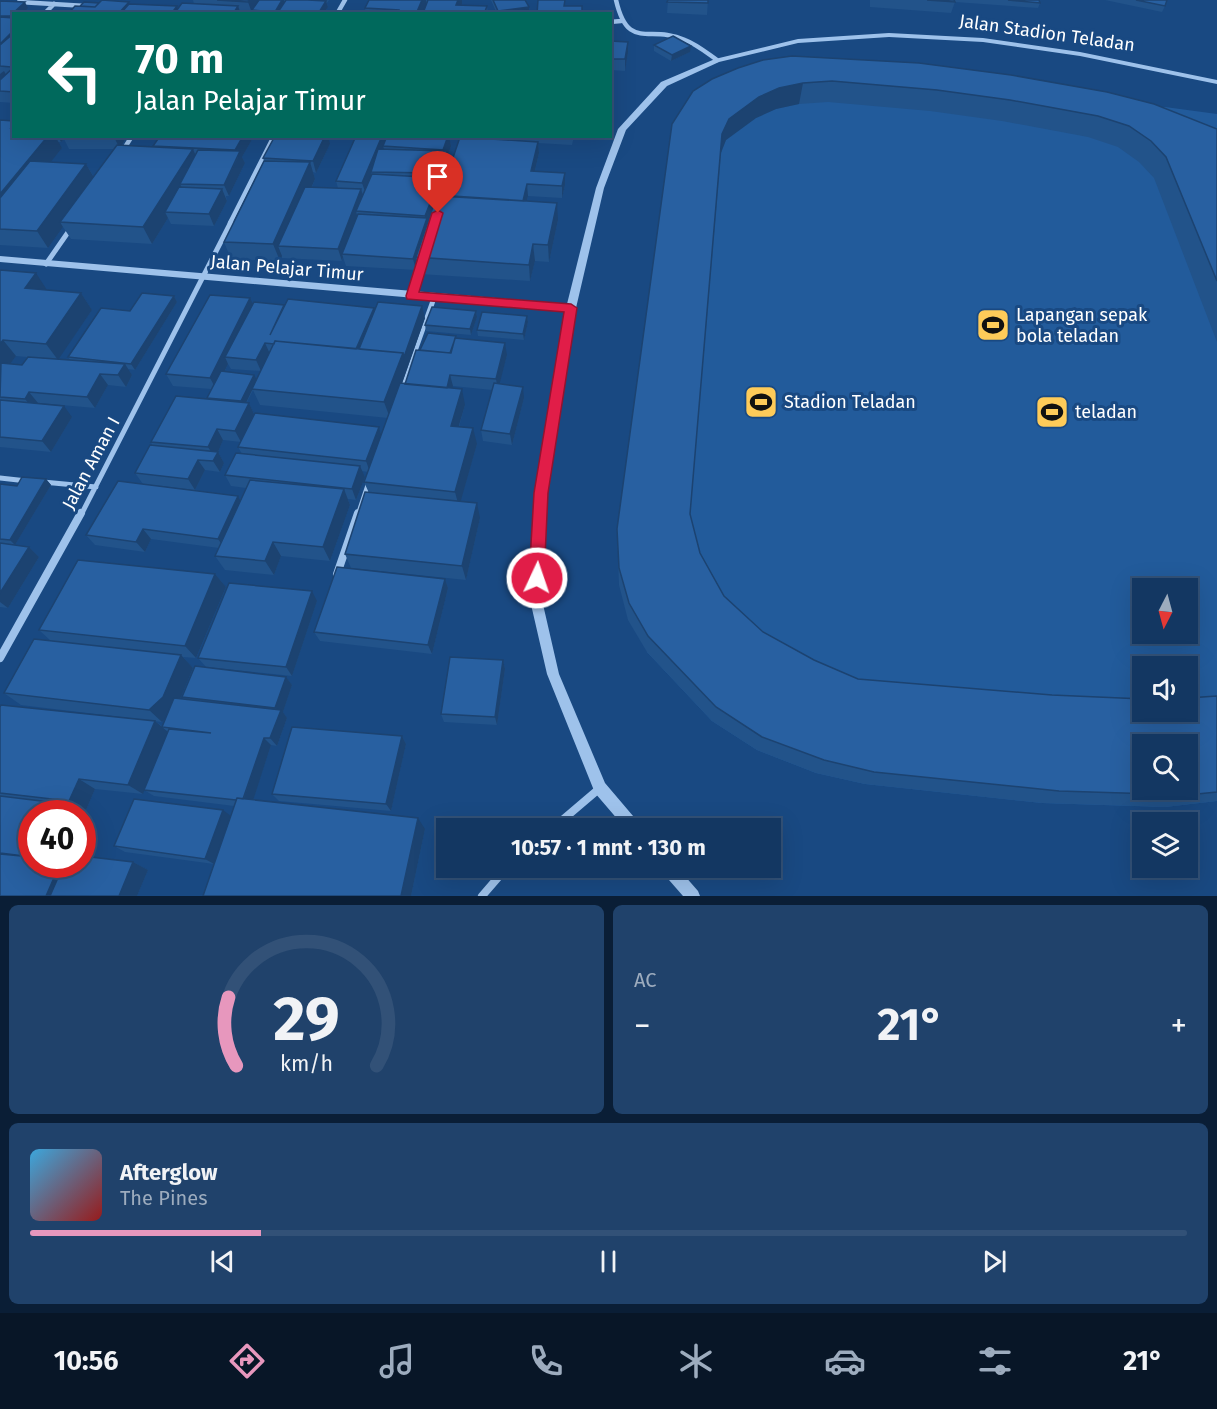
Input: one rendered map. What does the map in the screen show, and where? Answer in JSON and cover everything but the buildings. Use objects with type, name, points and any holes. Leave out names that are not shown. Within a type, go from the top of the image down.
[{"type":"street","points":[[616,0],[621,21],[626,28],[634,32],[684,39],[717,60]]},
{"type":"street","points":[[11,2],[89,6]]},
{"type":"street","points":[[46,12],[54,4]]},
{"type":"street","points":[[612,22],[621,21]]},
{"type":"street","name":"Jalan Stadion Teladan","points":[[626,818],[600,788],[553,674],[536,600],[541,493],[571,308],[600,188],[622,129],[664,84],[717,60],[798,40],[889,35],[983,40],[1059,51],[1217,82]]},
{"type":"street","points":[[119,156],[131,138]]},
{"type":"street","name":"Jalan Aman I","points":[[0,658],[96,488],[273,138]]},
{"type":"street","points":[[46,264],[73,225]]},
{"type":"street","points":[[412,296],[423,258]]},
{"type":"street","name":"Jalan Pelajar Timur","points":[[0,259],[571,308]]},
{"type":"street","points":[[399,398],[434,298]]},
{"type":"street","points":[[332,587],[371,476]]},
{"type":"street","points":[[0,478],[96,488]]},
{"type":"street","points":[[565,818],[600,788]]},
{"type":"street","points":[[482,896],[498,878]]},
{"type":"street","points":[[677,878],[693,896]]},
{"type":"shaded area","name":"Stadion Teladan","points":[[735,89],[1165,107],[1217,114],[1217,801],[1165,807],[1042,803],[865,784],[816,773],[757,750],[712,721],[647,652],[681,126]]},
{"type":"place","name":"Lapangan sepak bola teladan","points":[[993,325]]},
{"type":"place","name":"Stadion Teladan","points":[[761,402]]},
{"type":"place","name":"teladan","points":[[1052,412]]},
{"type":"route","points":[[438,213],[412,296],[571,308],[541,493],[537,578]]}]
